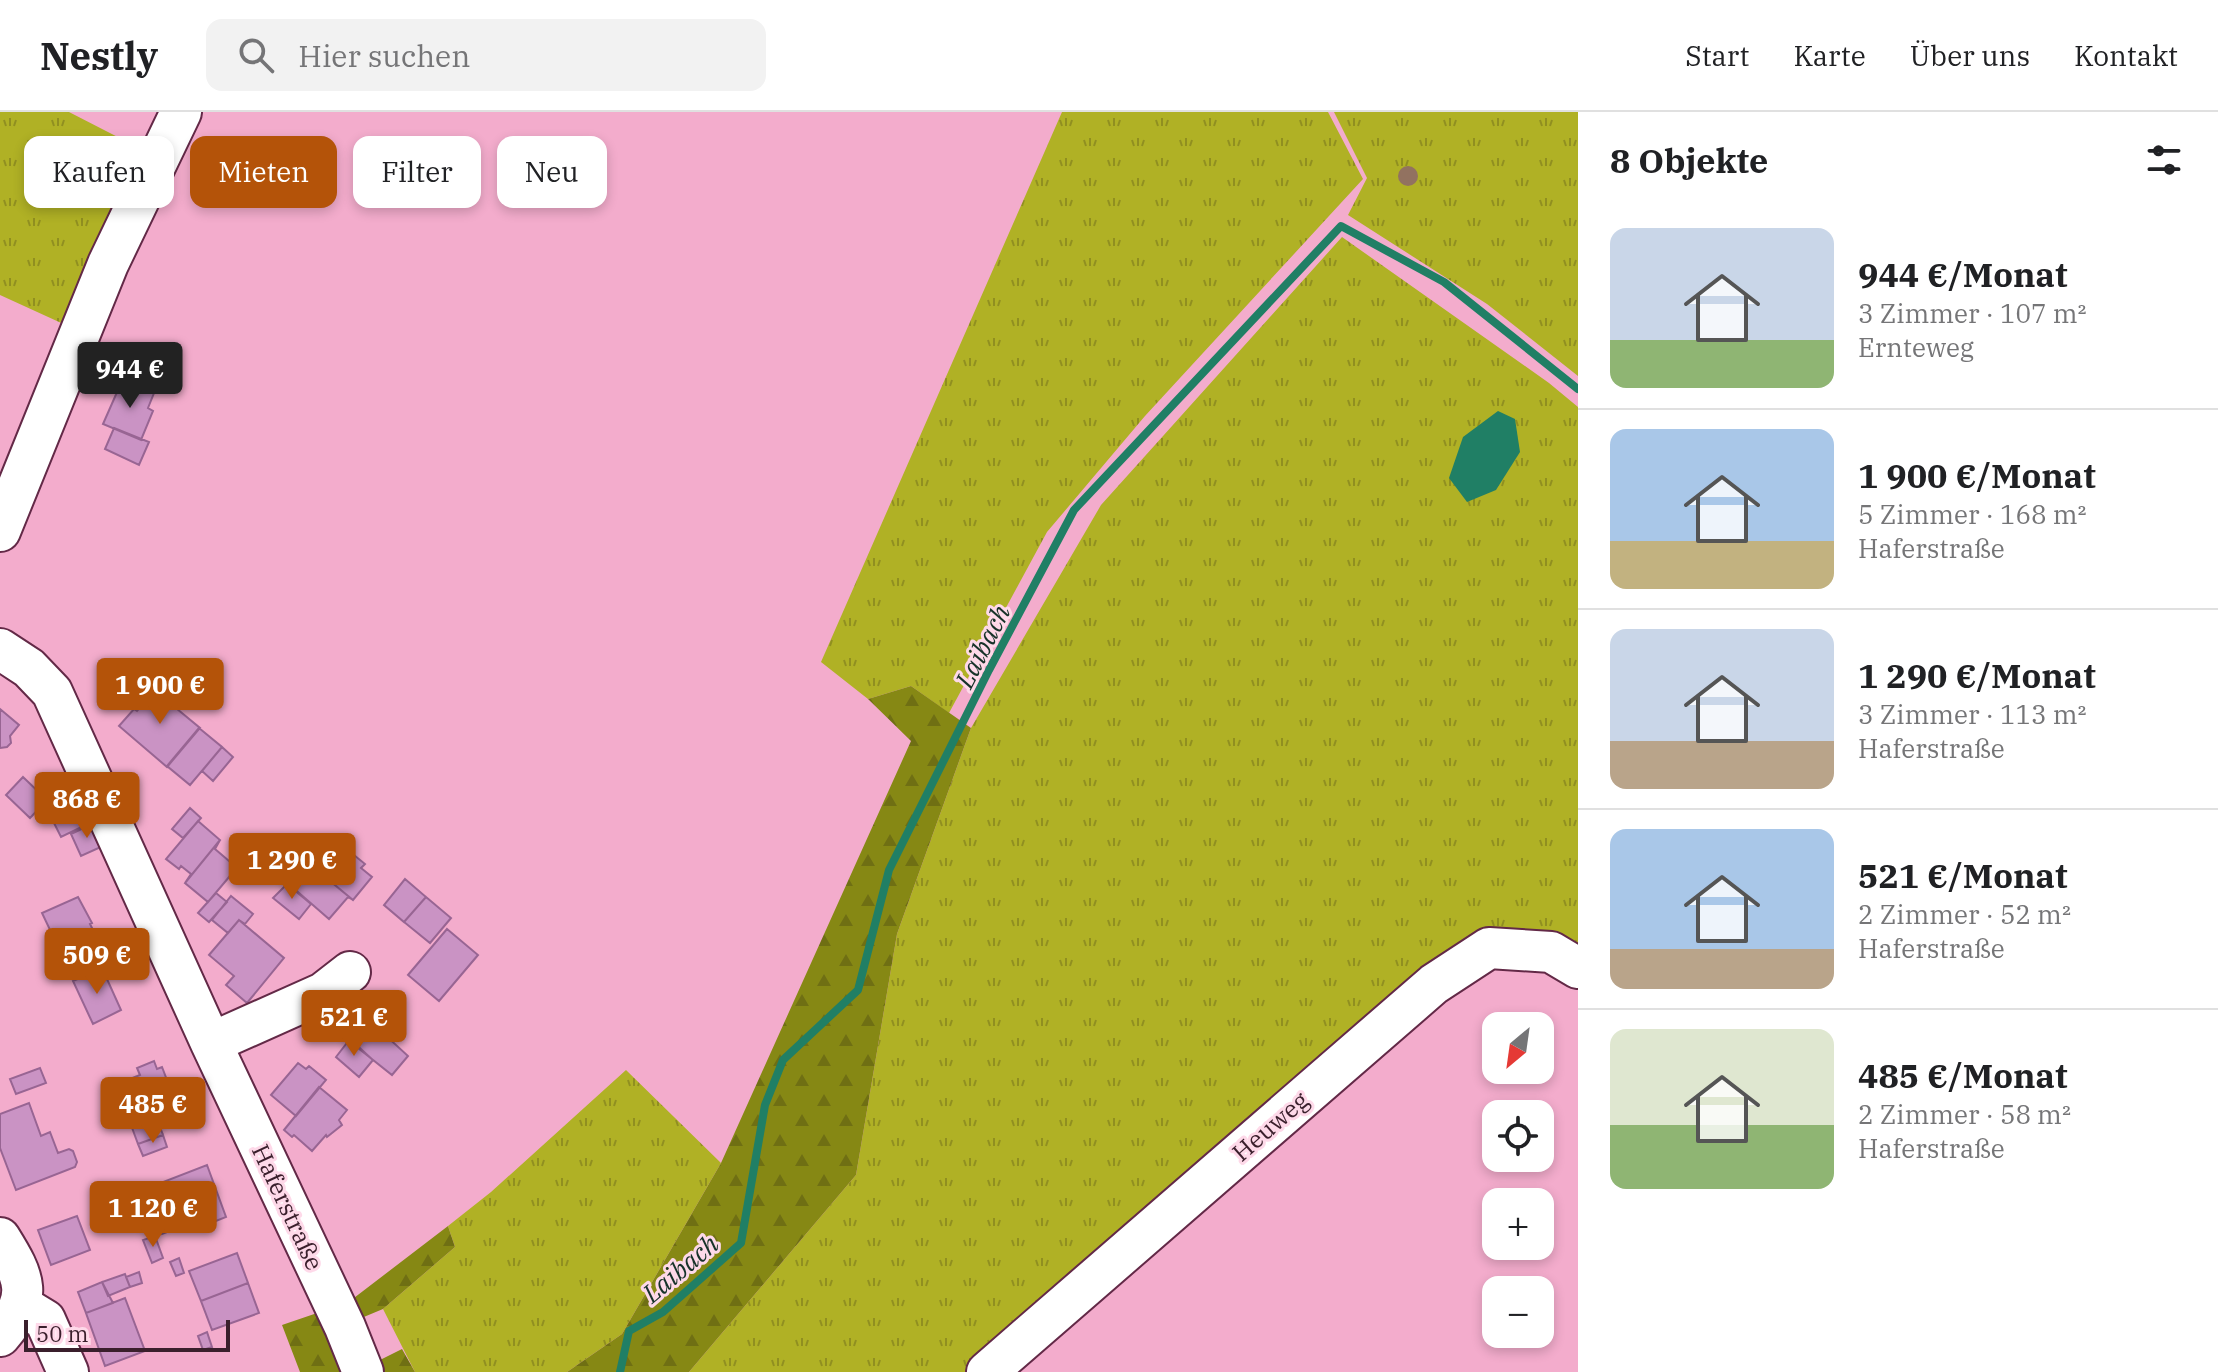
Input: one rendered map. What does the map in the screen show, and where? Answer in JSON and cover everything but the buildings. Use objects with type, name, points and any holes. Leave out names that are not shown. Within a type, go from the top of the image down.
[{"type":"street","points":[[2,522],[108,264],[181,112]]},
{"type":"street","name":"Haferstraße","points":[[0,649],[29,668],[52,692],[363,1372]]},
{"type":"street","name":"Heuweg","points":[[987,1372],[1434,984],[1489,948],[1551,952],[1578,968]]},
{"type":"street","points":[[211,1043],[323,993],[350,972]]},
{"type":"street","points":[[0,1238],[17,1265],[22,1284],[11,1321],[45,1320],[68,1372]]},
{"type":"green space","points":[[0,112],[69,112],[116,136],[24,136],[24,208],[119,208],[70,327],[0,295]]},
{"type":"green space","points":[[1062,112],[1328,112],[1363,179],[1145,416],[1047,532],[949,713],[911,686],[868,699],[821,662]]},
{"type":"green space","points":[[1334,112],[1578,112],[1578,376],[1487,304],[1348,215],[1367,178]]},
{"type":"green space","points":[[1342,237],[1549,383],[1578,407],[1578,960],[1506,931],[972,1372],[689,1372],[856,1175],[897,934],[971,728],[1101,505]]},
{"type":"green space","points":[[911,686],[971,728],[897,934],[856,1175],[689,1372],[567,1372],[622,1334],[721,1163],[911,741],[868,699]]},
{"type":"green space","points":[[626,1070],[721,1163],[622,1334],[567,1372],[415,1372],[383,1309],[455,1247],[448,1226],[491,1192]]},
{"type":"green space","points":[[448,1226],[455,1247],[383,1309],[359,1319],[350,1301]]},
{"type":"green space","points":[[323,1311],[349,1372],[300,1372],[282,1325]]},
{"type":"green space","points":[[402,1349],[415,1372],[380,1372],[376,1362]]},
{"type":"shaded area","points":[[1498,411],[1515,419],[1520,452],[1496,490],[1467,502],[1449,478],[1463,437]]},
{"type":"waterway","name":"Laibach","points":[[620,1372],[629,1331],[663,1312],[741,1243],[765,1105],[783,1060],[858,990],[889,870],[989,670],[1074,510],[1341,226],[1444,282],[1578,389]]}]
